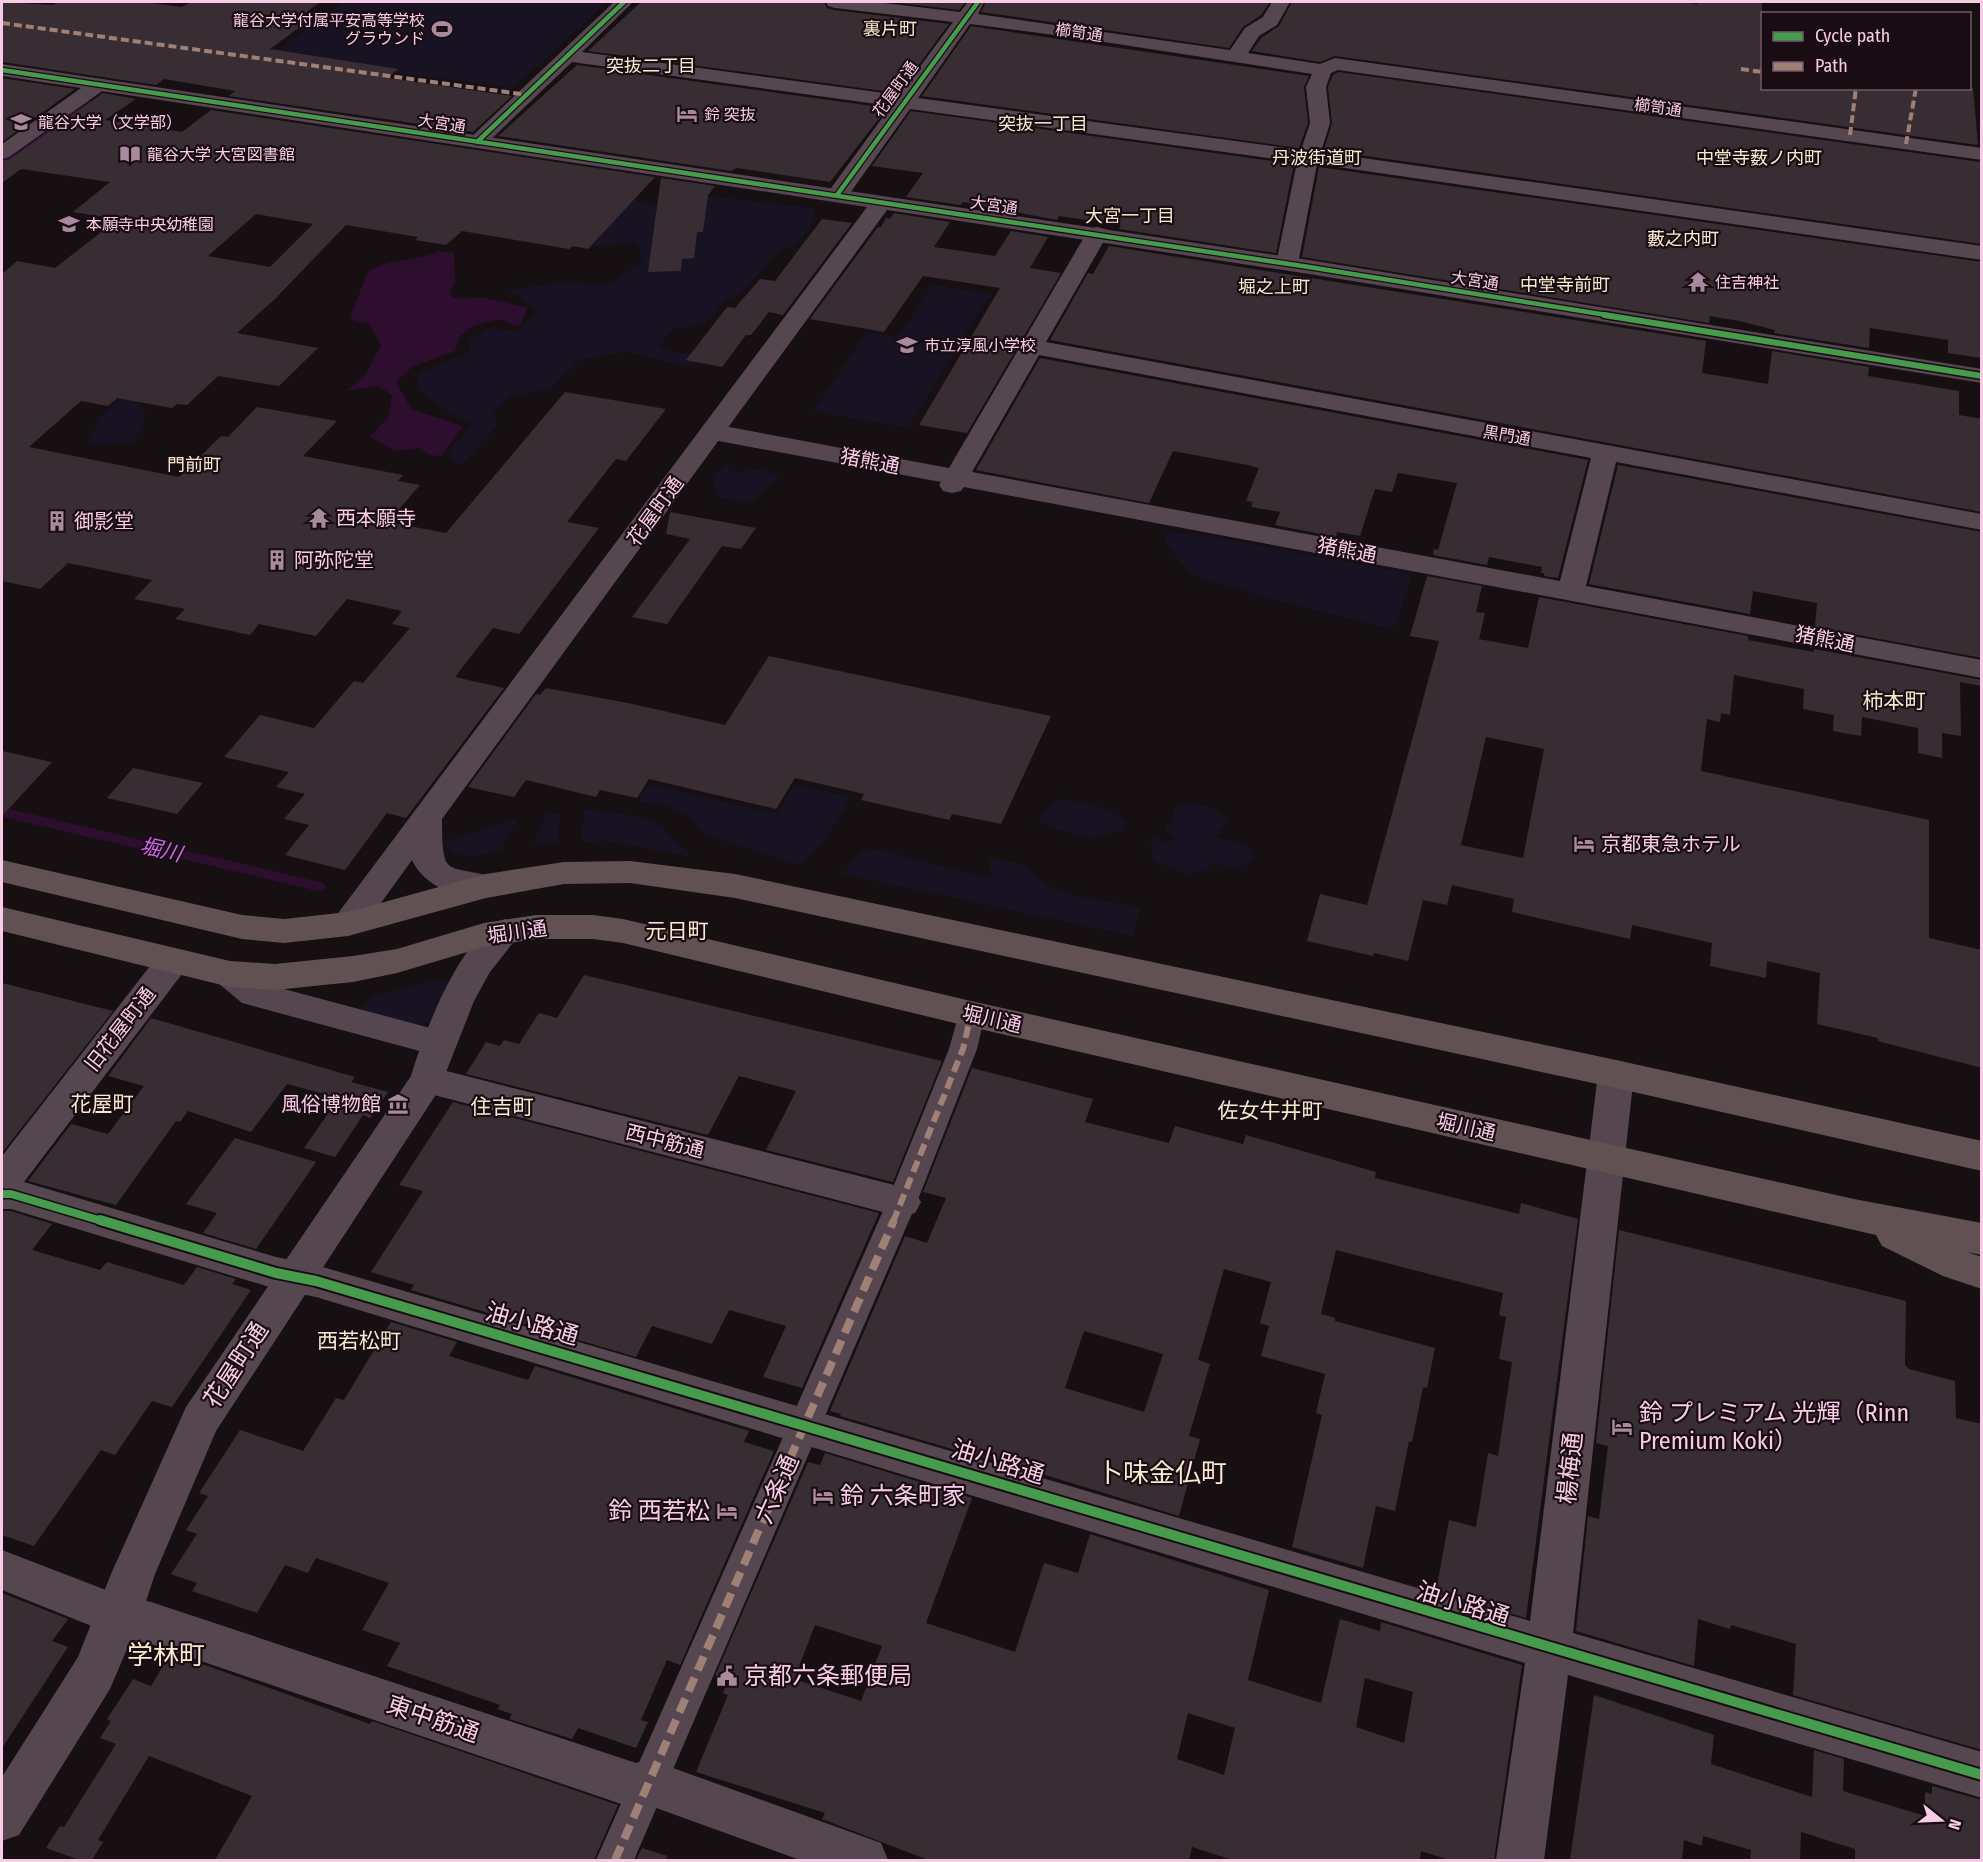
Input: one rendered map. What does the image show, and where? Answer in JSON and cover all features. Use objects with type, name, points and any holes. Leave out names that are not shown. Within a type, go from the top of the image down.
[{"type":"highway","points":[[2,871],[250,929],[297,930],[348,924],[486,886],[543,875],[611,871],[735,886],[1617,1074],[1982,1156]]},
{"type":"highway","name":"堀川通","points":[[2,919],[230,974],[275,977],[336,972],[397,961],[505,931],[555,926],[623,931],[971,1014],[1854,1215],[1982,1239]]},
{"type":"highway","points":[[1854,1215],[1982,1273]]},
{"type":"street","points":[[477,142],[624,2]]},
{"type":"street","name":"櫛笥通","points":[[835,2],[1236,56],[1647,105],[1982,154]]},
{"type":"street","name":"花屋町通","points":[[837,195],[902,102],[978,2]]},
{"type":"street","points":[[1236,56],[1252,32],[1270,21],[1281,2]]},
{"type":"street","points":[[567,56],[1308,159],[1617,199],[1982,253]]},
{"type":"street","points":[[1287,264],[1308,159],[1320,123],[1316,87],[1329,67]]},
{"type":"street","name":"大宮通","points":[[2,70],[1097,234],[1982,376]]},
{"type":"street","points":[[2,153],[98,85]]},
{"type":"street","name":"花屋町通","points":[[348,924],[882,202]]},
{"type":"street","points":[[954,481],[1097,234]]},
{"type":"street","name":"黒門通","points":[[1032,347],[1982,522]]},
{"type":"street","name":"猪熊通","points":[[713,432],[954,481],[1571,592],[1982,669]]},
{"type":"street","points":[[1571,592],[1605,453]]},
{"type":"street","points":[[427,820],[423,843],[426,862],[454,881],[486,886]]},
{"type":"street","name":"花屋町通","points":[[2,1818],[94,1673],[119,1616],[133,1574],[200,1420],[432,1062],[475,967],[488,948],[505,931]]},
{"type":"street","name":"旧花屋町通","points":[[2,1183],[173,961]]},
{"type":"street","name":"西中筋通","points":[[230,974],[254,994],[432,1062],[903,1202]]},
{"type":"street","name":"六条通","points":[[615,1860],[903,1202],[963,1049],[971,1014]]},
{"type":"street","name":"楊梅通","points":[[1520,1860],[1550,1650],[1605,1158],[1617,1074]]},
{"type":"street","name":"油小路通","points":[[2,1194],[11,1194],[806,1424],[1550,1650],[1982,1775]]},
{"type":"street","name":"東中筋通","points":[[2,1570],[119,1616],[151,1623],[636,1786],[648,1782],[864,1860]]},
{"type":"shaded area","name":"龍谷大学付属平安高等学校 グラウンド","points":[[343,2],[607,2],[514,88],[269,56]]},
{"type":"shaded area","points":[[598,195],[623,197],[669,208],[710,196],[811,208],[814,209],[813,223],[796,244],[779,252],[738,296],[727,299],[710,318],[699,325],[673,329],[658,347],[672,352],[709,356],[712,361],[684,366],[626,352],[580,360],[550,389],[509,396],[493,413],[498,425],[462,464],[453,462],[447,453],[473,423],[449,413],[418,389],[417,374],[468,352],[471,338],[487,328],[518,331],[539,311],[507,290],[558,283],[612,284],[643,259],[636,242],[591,247]]},
{"type":"shaded area","points":[[439,251],[454,253],[455,283],[449,291],[452,297],[461,299],[482,297],[527,308],[521,324],[517,326],[499,319],[473,326],[460,336],[455,351],[413,366],[396,382],[411,409],[463,426],[441,456],[430,455],[420,448],[395,451],[370,437],[389,416],[392,395],[378,386],[347,391],[365,375],[381,346],[369,324],[349,319],[368,272],[382,265],[431,255]]},
{"type":"shaded area","points":[[932,285],[991,294],[908,428],[813,411],[867,332],[898,337]]},
{"type":"shaded area","points":[[157,367],[171,371],[137,404],[147,414],[134,443],[87,444],[101,416]]},
{"type":"shaded area","points":[[727,462],[728,470],[760,469],[779,478],[752,502],[719,498],[713,482]]},
{"type":"shaded area","points":[[1167,532],[1197,534],[1412,574],[1398,620],[1392,629],[1271,599],[1190,574],[1164,542]]},
{"type":"shaded area","points":[[649,784],[777,814],[794,785],[852,797],[821,844],[801,865],[714,838],[701,831],[691,817],[661,804],[638,801]]},
{"type":"shaded area","points":[[1059,799],[1085,803],[1109,811],[1125,820],[1123,830],[1093,838],[1051,828],[1038,821],[1045,810]]},
{"type":"shaded area","points":[[1187,803],[1211,808],[1221,813],[1227,823],[1215,838],[1234,841],[1253,851],[1253,861],[1236,869],[1212,863],[1207,871],[1192,872],[1187,875],[1153,860],[1150,847],[1154,837],[1167,843],[1173,840],[1175,836],[1168,833],[1165,826],[1173,821],[1175,809]]},
{"type":"shaded area","points":[[584,809],[642,817],[661,826],[692,857],[607,841],[582,842]]},
{"type":"shaded area","points":[[546,814],[560,814],[558,842],[533,844]]},
{"type":"shaded area","points":[[519,818],[500,850],[469,856],[455,853],[443,842]]},
{"type":"shaded area","points":[[876,849],[991,879],[990,858],[1019,863],[1047,885],[1073,895],[1141,908],[1133,936],[842,874],[860,853]]},
{"type":"shaded area","points":[[437,979],[452,984],[439,1011],[434,1018],[426,1022],[409,1024],[400,1022],[365,1012],[363,1008],[372,997]]},
{"type":"building","points":[[2,2],[53,5],[58,2],[143,2],[182,7],[191,2],[320,2],[296,20],[308,21],[270,49],[398,69],[388,78],[512,96],[473,132],[229,96],[235,91],[164,79],[156,85],[2,62]]},
{"type":"building","points":[[641,2],[824,2],[827,8],[834,10],[949,24],[898,93],[588,51]]},
{"type":"building","points":[[891,2],[966,2],[959,10]]},
{"type":"building","points":[[986,2],[1270,2],[1261,15],[1243,27],[1229,48],[981,12]]},
{"type":"building","points":[[1292,2],[1680,2],[1698,4],[1698,2],[1762,2],[1761,90],[1971,90],[1973,88],[1978,145],[1335,56],[1320,62],[1252,51],[1261,38],[1279,26]]},
{"type":"building","points":[[971,26],[1309,76],[1304,87],[1308,123],[1299,148],[922,96]]},
{"type":"building","points":[[577,65],[887,108],[830,182],[737,168],[731,171],[498,136]]},
{"type":"building","points":[[1338,72],[1980,162],[1982,244],[1324,150],[1332,123],[1328,87],[1333,75]]},
{"type":"building","name":"龍谷大学（文学部）","points":[[2,78],[75,89],[2,142]]},
{"type":"building","points":[[103,93],[136,99],[105,120],[182,132],[211,110],[655,177],[588,249],[573,246],[569,249],[462,231],[446,245],[415,240],[418,237],[346,225],[275,299],[237,333],[318,348],[279,386],[218,376],[187,405],[177,404],[172,408],[117,398],[108,406],[81,401],[29,447],[179,477],[221,436],[228,437],[257,407],[337,421],[303,456],[403,475],[398,481],[420,485],[388,522],[446,533],[565,392],[666,409],[626,461],[616,459],[567,522],[599,528],[519,634],[493,628],[455,677],[504,688],[406,818],[387,813],[345,870],[285,855],[309,825],[284,819],[305,794],[276,787],[289,772],[224,757],[260,715],[314,728],[354,681],[363,683],[410,628],[392,624],[402,611],[347,599],[316,636],[259,624],[250,635],[175,619],[185,609],[134,599],[152,580],[68,563],[40,589],[2,581],[2,274],[17,261],[55,268],[118,219],[73,212],[110,182],[21,169],[2,183],[2,161],[10,159]],"holes":[[[256,214],[313,224],[270,267],[208,256]]]},
{"type":"building","points":[[911,111],[1294,164],[1276,253],[1119,229],[1121,225],[1059,216],[1057,220],[963,202],[960,205],[906,197],[923,173],[872,166]]},
{"type":"building","points":[[1319,167],[1982,262],[1982,358],[1948,353],[1948,340],[1870,328],[1869,348],[1774,333],[1775,330],[1710,316],[1709,323],[1302,257]]},
{"type":"building","points":[[661,178],[715,186],[708,195],[703,232],[697,232],[694,258],[682,259],[681,271],[648,272]]},
{"type":"building","points":[[894,213],[950,222],[934,247],[995,256],[1011,231],[1048,237],[1030,268],[1061,273],[967,433],[919,425],[1000,288],[923,276],[884,332],[810,319],[878,227],[881,227],[886,218],[890,219]]},
{"type":"building","points":[[822,219],[852,223],[783,315],[769,312],[751,335],[746,335],[722,367],[686,360],[727,307],[735,308],[760,279],[775,281]]},
{"type":"building","points":[[1109,246],[1706,341],[1702,373],[1768,384],[1772,351],[1869,367],[1868,376],[1959,391],[1959,415],[1982,419],[1982,512],[1050,340],[1088,273],[1093,274]]},
{"type":"building","points":[[1040,358],[1588,460],[1558,578],[1544,576],[1544,573],[1541,573],[1542,567],[1489,557],[1487,565],[1433,555],[1434,549],[1438,550],[1457,483],[1398,473],[1392,492],[1375,489],[1360,536],[1337,532],[1336,537],[1275,525],[1280,512],[1251,507],[1253,502],[1246,501],[1259,468],[1173,451],[1149,503],[976,470]]},
{"type":"building","points":[[1618,465],[1982,532],[1982,658],[1815,627],[1817,603],[1753,591],[1750,614],[1589,584]]},
{"type":"building","points":[[670,512],[756,528],[741,549],[722,546],[667,624],[632,617],[690,539],[666,534]]},
{"type":"building","points":[[1427,576],[1482,586],[1476,612],[1485,613],[1479,639],[1528,648],[1539,597],[1748,636],[1748,640],[1814,652],[1814,649],[1982,680],[1982,686],[1960,682],[1961,736],[1942,733],[1942,758],[1918,753],[1918,728],[1862,717],[1861,736],[1833,731],[1834,715],[1803,709],[1804,689],[1734,675],[1730,715],[1721,713],[1720,722],[1707,719],[1701,771],[1929,820],[1929,938],[1982,950],[1982,1068],[1878,1041],[1878,1038],[1817,1024],[1820,973],[1767,961],[1766,978],[1710,966],[1712,943],[1632,925],[1630,939],[1512,912],[1514,899],[1452,885],[1447,905],[1423,900],[1408,961],[1374,953],[1373,956],[1307,941],[1320,894],[1367,905],[1439,641],[1410,636]],"holes":[[[1486,737],[1544,749],[1523,858],[1461,845]]]},
{"type":"building","points":[[769,656],[1051,716],[1001,824],[952,814],[949,820],[861,800],[864,794],[795,778],[776,809],[649,779],[637,798],[600,790],[596,797],[526,780],[514,797],[468,787],[536,694],[540,695],[546,688],[628,703],[725,725]]},
{"type":"building","points":[[2,751],[52,762],[2,816]]},
{"type":"building","points":[[133,768],[203,783],[177,814],[107,798]]},
{"type":"building","points":[[584,975],[942,1061],[893,1182],[766,1150],[796,1091],[739,1076],[708,1135],[466,1074],[486,1042],[500,1046],[504,1040],[519,1044],[539,1013],[557,1018]]},
{"type":"building","points":[[2,983],[113,1011],[2,1153]]},
{"type":"building","points":[[151,1018],[355,1077],[351,1082],[388,1092],[370,1118],[363,1115],[335,1157],[304,1148],[339,1098],[287,1084],[251,1132],[188,1111],[180,1122],[176,1121],[116,1205],[28,1181],[71,1124],[108,1134],[144,1086],[108,1076]]},
{"type":"building","points":[[972,1068],[1093,1099],[1085,1122],[1169,1143],[1175,1126],[1243,1144],[1246,1135],[1376,1172],[1375,1178],[1519,1214],[1521,1203],[1578,1219],[1526,1618],[1436,1591],[1449,1520],[1476,1527],[1488,1453],[1498,1456],[1512,1362],[1499,1359],[1506,1317],[1499,1315],[1503,1293],[1336,1250],[1321,1314],[1335,1318],[1335,1321],[1435,1348],[1427,1388],[1423,1387],[1412,1442],[1409,1441],[1395,1511],[1376,1506],[1363,1568],[1292,1547],[1322,1415],[1316,1413],[1325,1374],[1261,1356],[1269,1326],[1260,1323],[1271,1282],[1224,1269],[1198,1360],[1210,1364],[1189,1436],[1200,1439],[1179,1516],[987,1457],[986,1459],[840,1416],[841,1414],[830,1411],[905,1236],[927,1243],[946,1198],[923,1192]],"holes":[[[1084,1331],[1163,1354],[1144,1412],[1065,1388]]]},
{"type":"building","points":[[453,1102],[879,1213],[802,1388],[763,1377],[786,1326],[729,1310],[712,1344],[652,1326],[636,1357],[411,1290],[414,1285],[371,1272],[423,1191],[399,1185]]},
{"type":"building","points":[[235,1138],[316,1162],[256,1249],[203,1233],[217,1213],[186,1204]]},
{"type":"building","points":[[2,1211],[11,1211],[52,1224],[32,1250],[100,1270],[107,1262],[184,1285],[197,1267],[236,1279],[232,1284],[251,1290],[172,1407],[152,1401],[115,1455],[101,1450],[34,1546],[2,1535]]},
{"type":"building","points":[[1619,1230],[1906,1301],[1905,1365],[1909,1369],[1955,1381],[1956,1418],[1982,1424],[1982,1750],[1793,1695],[1796,1644],[1731,1625],[1730,1629],[1698,1619],[1694,1666],[1576,1631],[1588,1516],[1599,1519],[1608,1446],[1596,1443]]},
{"type":"building","points":[[391,1322],[457,1342],[449,1356],[528,1380],[535,1366],[749,1431],[744,1442],[774,1451],[680,1665],[667,1660],[641,1720],[648,1722],[636,1748],[578,1728],[572,1739],[509,1719],[512,1714],[497,1709],[500,1705],[387,1666],[400,1643],[362,1630],[389,1583],[316,1558],[308,1573],[285,1565],[257,1613],[192,1591],[197,1583],[171,1574],[197,1534],[186,1530],[208,1496],[199,1493],[240,1430],[303,1451],[336,1398],[344,1400]]},
{"type":"building","points":[[825,1453],[972,1498],[926,1623],[1015,1652],[1044,1563],[1078,1573],[1090,1534],[1269,1590],[1248,1680],[1321,1703],[1340,1619],[1380,1631],[1381,1622],[1522,1665],[1494,1860],[1449,1860],[1421,1851],[1420,1860],[1232,1860],[1192,1847],[1189,1860],[928,1860],[822,1819],[825,1813],[696,1772],[728,1695],[723,1693],[728,1681],[715,1676],[808,1462],[820,1465]],"holes":[[[815,1625],[882,1646],[861,1701],[794,1679]],[[1365,1678],[1413,1692],[1404,1743],[1356,1727]],[[1188,1713],[1235,1728],[1224,1775],[1177,1759]]]},
{"type":"building","points":[[2,1593],[68,1619],[52,1641],[68,1647],[2,1748]]},
{"type":"building","points":[[171,1653],[370,1724],[372,1721],[618,1805],[594,1860],[215,1860],[252,1796],[149,1756],[98,1840],[103,1842],[92,1860],[79,1860],[46,1848],[60,1826],[64,1827],[116,1744],[100,1738],[111,1721],[107,1719],[133,1679],[151,1686]]},
{"type":"building","points":[[1594,1695],[1714,1735],[1711,1764],[1812,1797],[1814,1750],[1844,1759],[1843,1791],[1925,1816],[1925,1792],[1932,1794],[1932,1786],[1982,1800],[1982,1860],[1855,1860],[1855,1849],[1801,1832],[1800,1860],[1750,1860],[1751,1850],[1703,1836],[1702,1846],[1684,1840],[1682,1860],[1570,1860]]},
{"type":"building","points":[[642,1848],[667,1856],[666,1860],[636,1860]]},
{"type":"waterway","points":[[2,163],[87,101]]},
{"type":"waterway","name":"堀川","points":[[2,812],[321,887]]},
{"type":"marked path","points":[[2,23],[528,95]]},
{"type":"marked path","points":[[1741,69],[1761,72]]},
{"type":"marked path","points":[[1850,135],[1856,90]]},
{"type":"marked path","points":[[1906,144],[1916,90]]},
{"type":"marked path","points":[[615,1860],[902,1202],[963,1049],[971,1014]]},
{"type":"cycle path","points":[[477,142],[624,2]]},
{"type":"cycle path","points":[[837,195],[978,2]]},
{"type":"cycle path","points":[[2,70],[1309,267],[1982,376]]},
{"type":"cycle path","points":[[2,1194],[11,1194],[276,1273],[316,1281],[1982,1775]]},
{"type":"place","name":"龍谷大学付属平安高等学校 グラウンド","points":[[442,29]]},
{"type":"place","name":"鈴 突抜","points":[[687,114]]},
{"type":"place","name":"龍谷大学（文学部）","points":[[21,122]]},
{"type":"place","name":"龍谷大学 大宮図書館","points":[[130,154]]},
{"type":"place","name":"本願寺中央幼稚園","points":[[69,224]]},
{"type":"place","name":"住吉神社","points":[[1698,282]]},
{"type":"place","name":"市立淳風小学校","points":[[907,345]]},
{"type":"place","name":"西本願寺","points":[[319,518]]},
{"type":"place","name":"御影堂","points":[[57,521]]},
{"type":"place","name":"阿弥陀堂","points":[[277,560]]},
{"type":"place","name":"京都東急ホテル","points":[[1584,844]]},
{"type":"place","name":"風俗博物館","points":[[398,1104]]},
{"type":"place","name":"鈴 プレミアム 光輝（Rinn Premium Koki）","points":[[1622,1427]]},
{"type":"place","name":"鈴 六条町家","points":[[823,1496]]},
{"type":"place","name":"鈴 西若松","points":[[727,1511]]},
{"type":"place","name":"京都六条郵便局","points":[[727,1676]]},
{"type":"district","name":"裏片町","points":[[890,29]]},
{"type":"district","name":"突抜二丁目","points":[[651,66]]},
{"type":"district","name":"突抜一丁目","points":[[1043,124]]},
{"type":"district","name":"丹波街道町","points":[[1317,158]]},
{"type":"district","name":"中堂寺薮ノ内町","points":[[1759,158]]},
{"type":"district","name":"大宮一丁目","points":[[1130,216]]},
{"type":"district","name":"藪之内町","points":[[1683,239]]},
{"type":"district","name":"中堂寺前町","points":[[1565,285]]},
{"type":"district","name":"堀之上町","points":[[1274,287]]},
{"type":"district","name":"門前町","points":[[194,465]]},
{"type":"district","name":"柿本町","points":[[1894,701]]},
{"type":"district","name":"元日町","points":[[677,931]]},
{"type":"district","name":"花屋町","points":[[102,1104]]},
{"type":"district","name":"住吉町","points":[[502,1107]]},
{"type":"district","name":"佐女牛井町","points":[[1270,1111]]},
{"type":"district","name":"西若松町","points":[[359,1341]]},
{"type":"district","name":"卜味金仏町","points":[[1162,1473]]},
{"type":"district","name":"学林町","points":[[166,1655]]}]
